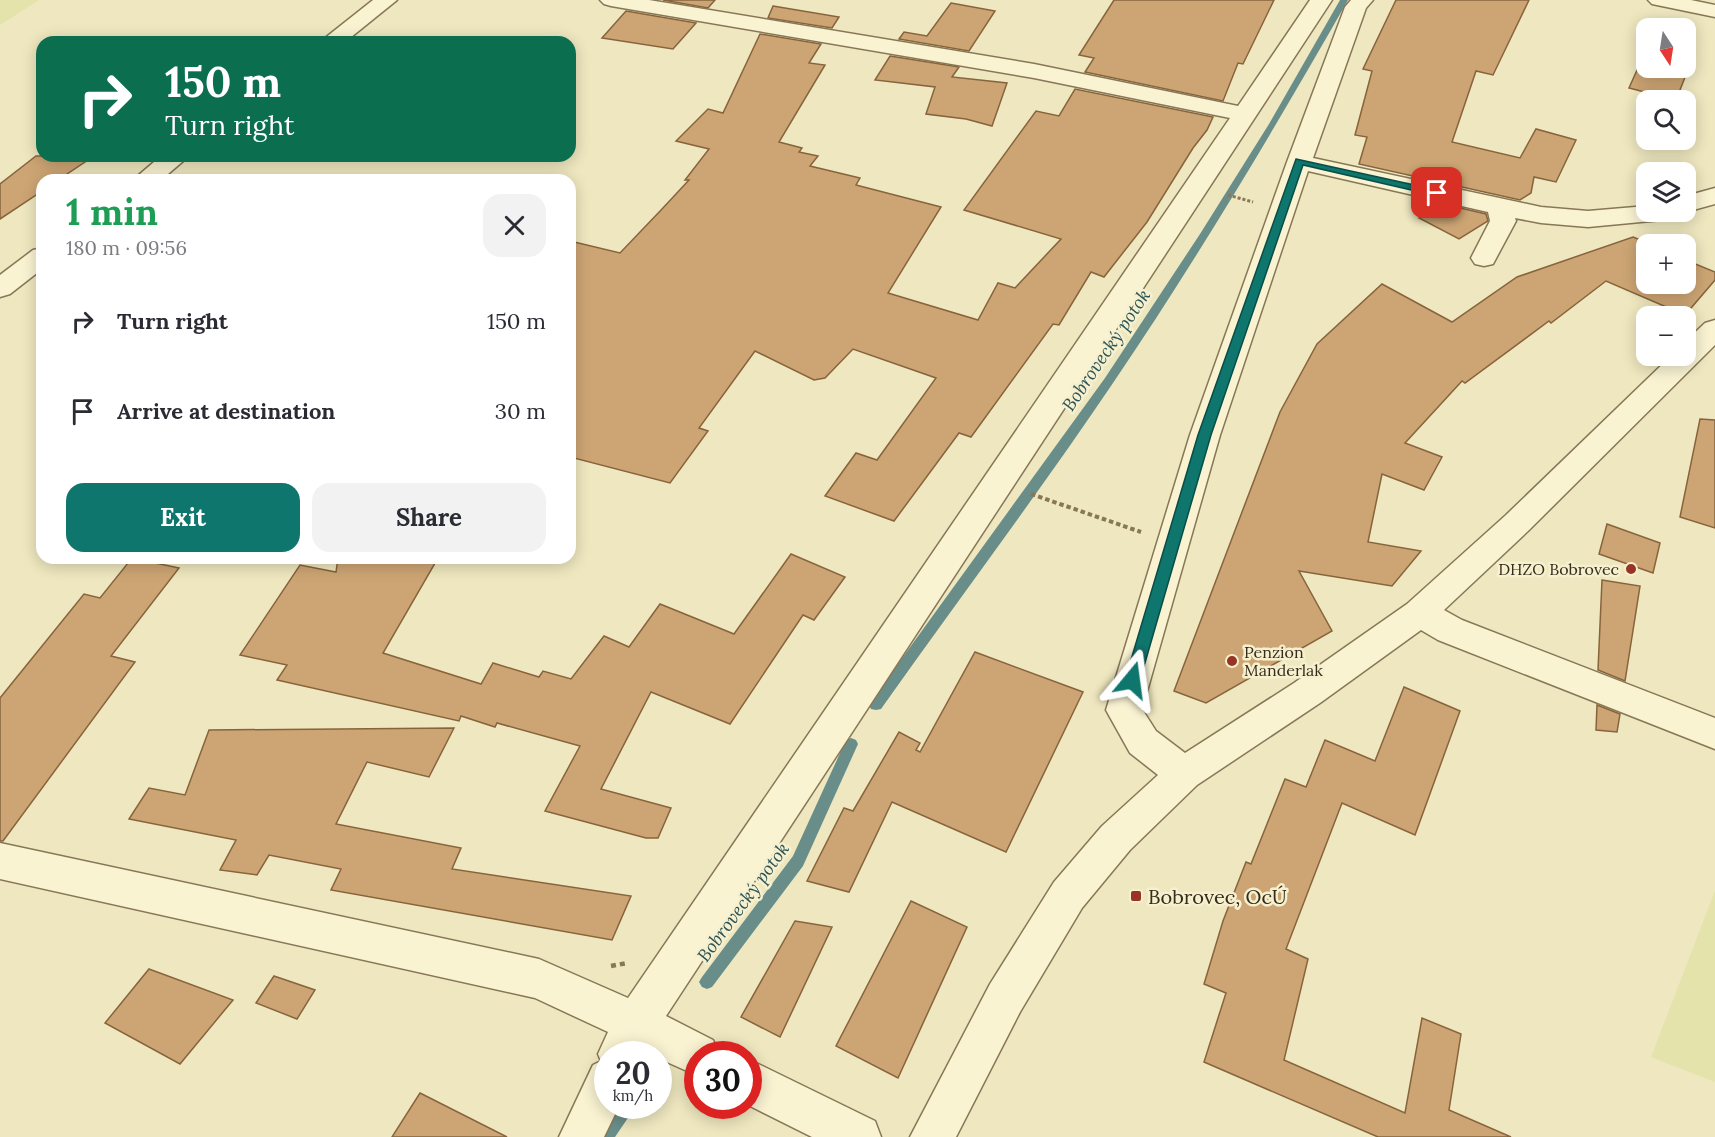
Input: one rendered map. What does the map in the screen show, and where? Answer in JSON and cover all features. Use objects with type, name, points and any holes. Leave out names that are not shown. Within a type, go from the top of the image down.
[{"type":"street","points":[[339,36],[386,0]]},
{"type":"street","points":[[611,0],[1034,71],[1243,114]]},
{"type":"street","points":[[628,1039],[1321,0]]},
{"type":"street","points":[[1184,774],[1143,742],[1124,710],[1204,435],[1299,162],[1356,7],[1362,0]]},
{"type":"street","points":[[1659,0],[1715,11]]},
{"type":"street","points":[[153,174],[169,162]]},
{"type":"street","points":[[1299,162],[1541,215],[1588,219],[1636,214]]},
{"type":"street","points":[[1696,201],[1715,196]]},
{"type":"street","points":[[1484,258],[1503,221],[1500,207]]},
{"type":"street","points":[[0,288],[36,261]]},
{"type":"street","points":[[932,1137],[1005,998],[1068,895],[1116,838],[1184,774],[1306,693],[1419,613],[1517,523],[1715,329]]},
{"type":"street","points":[[1419,613],[1450,630],[1715,734]]},
{"type":"street","points":[[6,871],[539,979],[628,1039],[684,1052]]},
{"type":"street","points":[[762,1089],[859,1137]]},
{"type":"street","points":[[581,1137],[594,1110]]},
{"type":"path","points":[[1041,497],[1173,543]]},
{"type":"green space","points":[[0,0],[39,0],[0,25]]},
{"type":"green space","points":[[1715,891],[1715,1082],[1651,1057]]},
{"type":"building","points":[[663,0],[715,0],[708,8]]},
{"type":"building","points":[[1114,0],[1274,0],[1243,64],[1238,63],[1223,101],[1085,72],[1094,58],[1079,55]]},
{"type":"building","points":[[1396,0],[1529,0],[1493,75],[1476,71],[1452,142],[1520,158],[1536,129],[1576,140],[1556,182],[1534,177],[1531,193],[1520,200],[1359,164],[1367,137],[1355,135],[1372,71],[1363,69]]},
{"type":"building","points":[[951,3],[995,11],[969,51],[899,39],[904,32],[927,36]]},
{"type":"building","points":[[773,6],[839,17],[832,28],[768,18]]},
{"type":"building","points":[[626,11],[696,23],[673,49],[602,38]]},
{"type":"building","points":[[760,34],[821,44],[809,63],[825,65],[779,142],[802,148],[799,152],[818,156],[810,166],[860,178],[856,185],[941,207],[888,293],[978,320],[998,283],[1015,288],[1061,239],[964,210],[1036,111],[1059,116],[1075,89],[1213,117],[1207,130],[1193,148],[1147,222],[1104,277],[1091,272],[1059,325],[1053,324],[971,437],[959,433],[894,521],[825,496],[856,453],[877,460],[936,378],[853,349],[825,378],[814,380],[755,351],[699,428],[708,431],[670,483],[576,459],[576,242],[620,253],[689,180],[685,180],[709,149],[676,141],[708,109],[723,113]]},
{"type":"building","points":[[890,56],[959,67],[952,77],[1007,83],[992,126],[966,119],[926,114],[935,87],[875,80]]},
{"type":"building","points":[[1636,72],[1636,78],[1685,78],[1680,90],[1629,88]]},
{"type":"building","points":[[36,156],[36,162],[85,162],[67,174],[36,174],[36,195],[0,219],[0,184]]},
{"type":"building","points":[[1443,204],[1486,214],[1488,221],[1459,239],[1419,218]]},
{"type":"building","points":[[1633,237],[1636,238],[1636,294],[1606,281],[1465,383],[1462,381],[1405,443],[1442,457],[1424,490],[1382,474],[1368,542],[1421,551],[1392,586],[1299,571],[1332,631],[1206,703],[1174,691],[1280,412],[1317,344],[1382,284],[1452,322],[1517,277]]},
{"type":"building","points":[[1696,264],[1715,272],[1715,280],[1693,306],[1664,306],[1636,294],[1696,294]]},
{"type":"building","points":[[1700,419],[1715,420],[1715,528],[1680,517]]},
{"type":"building","points":[[1607,524],[1660,543],[1653,573],[1599,554]]},
{"type":"building","points":[[791,554],[845,577],[814,620],[803,615],[730,724],[651,692],[601,789],[671,808],[658,838],[646,838],[545,811],[580,746],[497,723],[495,727],[461,716],[459,721],[277,680],[287,665],[240,655],[300,565],[336,572],[337,564],[435,564],[383,653],[481,684],[493,663],[539,677],[543,671],[571,679],[604,636],[629,647],[660,604],[734,634]]},
{"type":"building","points":[[127,564],[160,564],[179,568],[111,656],[135,662],[3,841],[0,841],[0,698],[84,594],[100,598]]},
{"type":"building","points":[[1602,580],[1640,586],[1625,681],[1598,670]]},
{"type":"building","points":[[975,652],[1083,692],[1006,852],[892,802],[849,892],[807,881],[844,808],[853,811],[899,732],[920,743],[916,750],[920,752]]},
{"type":"building","points":[[1404,687],[1460,711],[1415,835],[1342,803],[1286,949],[1308,959],[1284,1060],[1405,1113],[1422,1018],[1461,1034],[1449,1110],[1511,1137],[1378,1137],[1204,1062],[1226,993],[1204,984],[1223,921],[1246,862],[1251,864],[1285,779],[1306,787],[1325,740],[1375,761]]},
{"type":"building","points":[[1597,705],[1620,714],[1617,732],[1596,730]]},
{"type":"building","points":[[454,728],[429,777],[367,762],[336,824],[461,848],[452,869],[631,896],[612,940],[331,890],[341,869],[269,855],[257,875],[220,870],[236,840],[129,819],[149,788],[185,795],[209,730]]},
{"type":"building","points":[[911,901],[967,927],[898,1078],[836,1046]]},
{"type":"building","points":[[795,921],[832,927],[780,1037],[741,1017]]},
{"type":"building","points":[[149,969],[233,1000],[180,1064],[105,1023]]},
{"type":"building","points":[[274,976],[315,990],[297,1019],[256,1003]]},
{"type":"building","points":[[420,1093],[507,1137],[392,1137]]},
{"type":"waterway","name":"Bobrovecký potok","points":[[876,705],[1109,381],[1205,234],[1273,124],[1344,0]]},
{"type":"waterway","name":"Bobrovecký potok","points":[[707,982],[798,861],[851,744]]},
{"type":"waterway","name":"Bobrovecký potok","points":[[605,1137],[618,1119]]},
{"type":"place","name":"DHZO Bobrovec","points":[[1631,569]]},
{"type":"place","name":"Penzion Manderlak","points":[[1232,661]]},
{"type":"place","name":"Bobrovec, OcÚ","points":[[1136,896]]},
{"type":"route","points":[[1132,680],[1204,435],[1299,162],[1437,193]]}]
